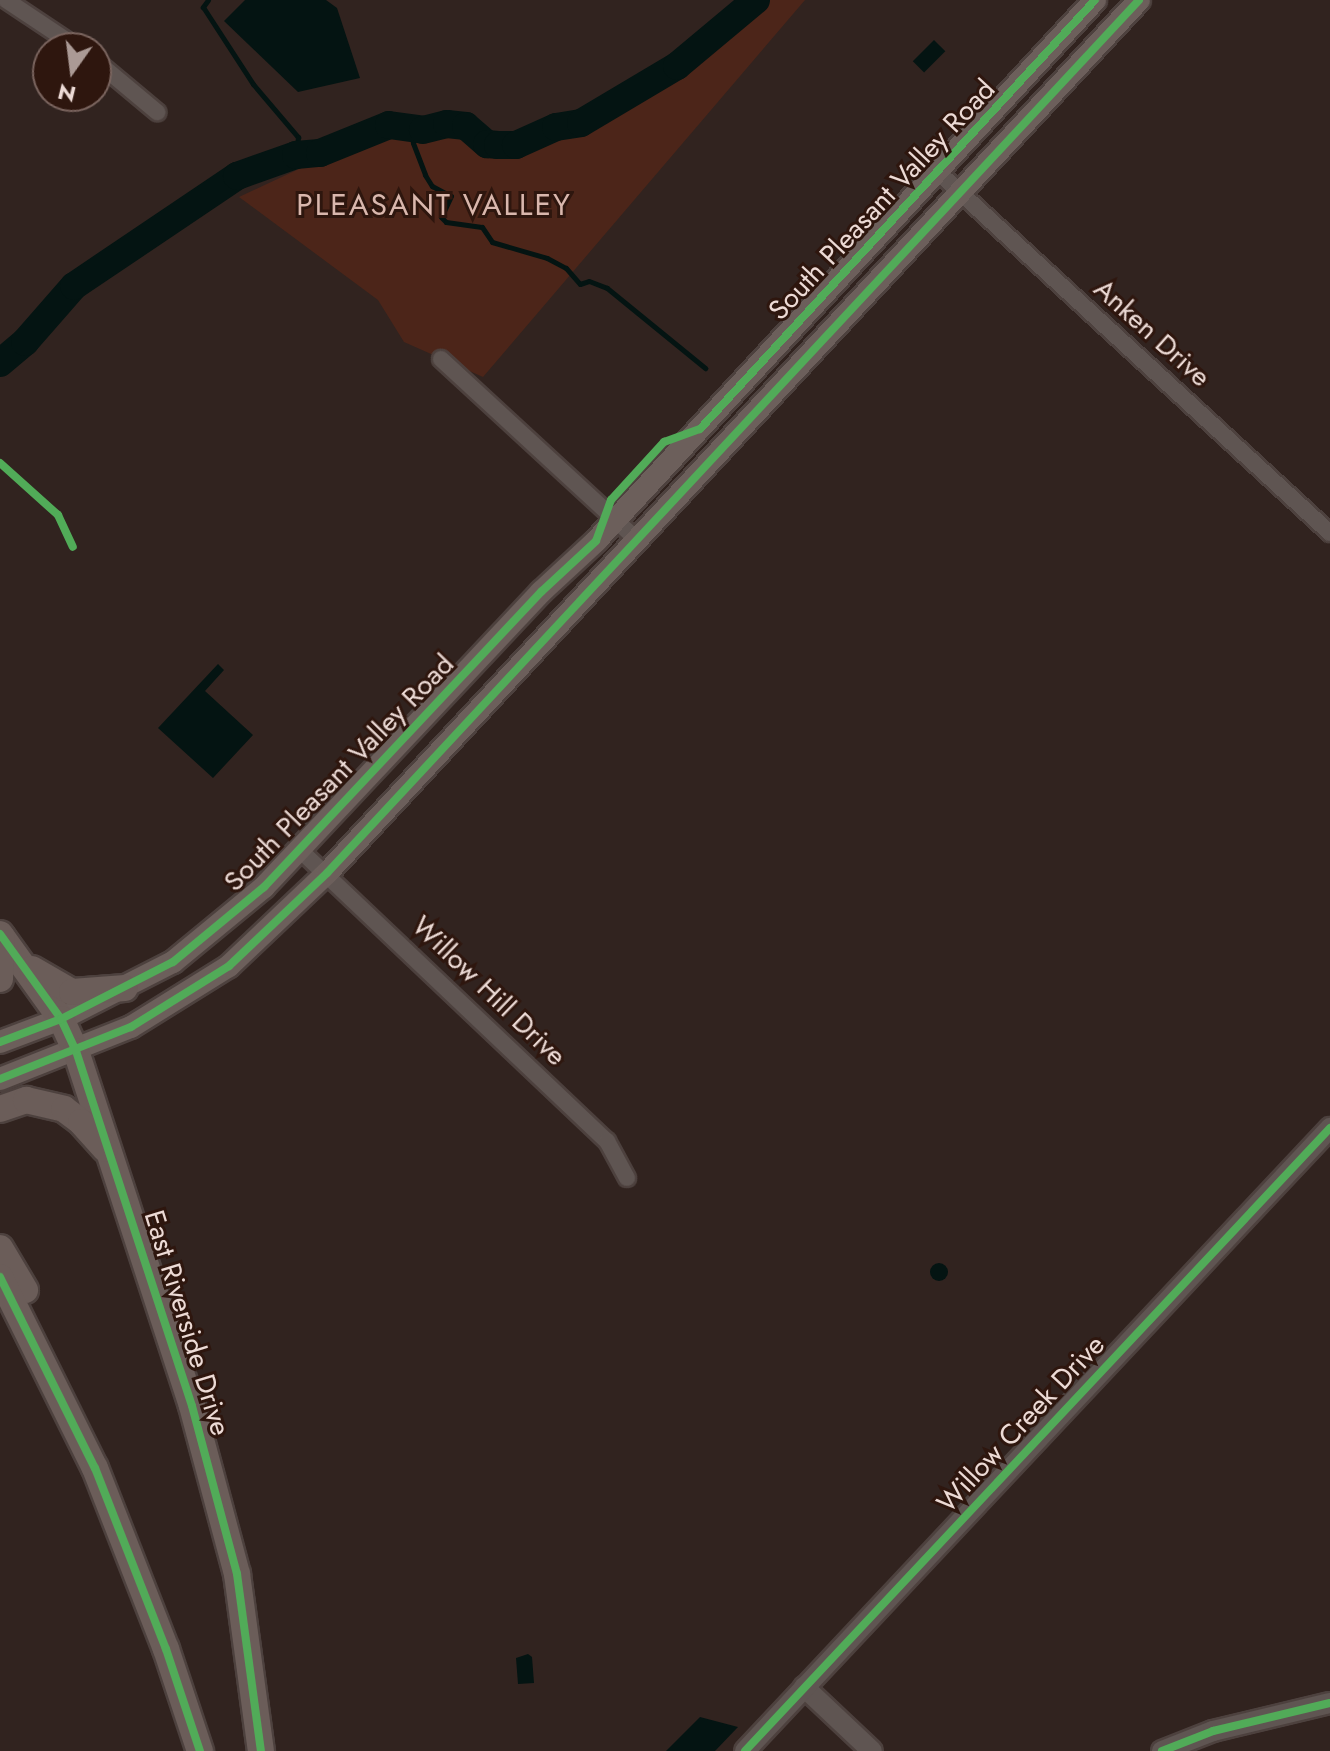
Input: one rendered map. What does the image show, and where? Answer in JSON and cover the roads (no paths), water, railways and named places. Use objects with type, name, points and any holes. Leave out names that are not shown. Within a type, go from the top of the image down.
[{"type":"main road","name":"South Pleasant Valley Road","points":[[0,1042],[61,1019],[173,962],[212,933],[301,851],[541,592],[615,520],[1095,0]]},
{"type":"main road","name":"South Pleasant Valley Road","points":[[0,1079],[131,1027],[229,966],[327,873],[635,538],[961,194],[1139,0]]},
{"type":"main road","points":[[770,353],[792,372]]},
{"type":"main road","points":[[7,943],[42,977],[72,992],[125,988]]},
{"type":"main road","points":[[0,979],[7,943]]},
{"type":"main road","name":"East Riverside Drive","points":[[7,943],[61,1019],[76,1051],[192,1406],[237,1574],[261,1751]]},
{"type":"main road","points":[[0,1109],[26,1100],[64,1109],[81,1122],[112,1158]]},
{"type":"main road","points":[[0,1248],[72,1381],[83,1440]]},
{"type":"main road","points":[[0,1277],[83,1440],[127,1546],[200,1751]]},
{"type":"street","points":[[6,0],[54,32]]},
{"type":"street","points":[[112,74],[157,112]]},
{"type":"street","name":"Anken Drive","points":[[938,172],[1330,533]]},
{"type":"street","points":[[441,359],[635,538]]},
{"type":"street","name":"Willow Hill Drive","points":[[301,851],[607,1141],[627,1178]]},
{"type":"street","name":"Willow Creek Drive","points":[[745,1751],[1330,1128]]},
{"type":"street","points":[[804,1687],[872,1751]]},
{"type":"street","points":[[1162,1751],[1213,1731],[1330,1703]]},
{"type":"waterway","points":[[208,0],[203,7],[253,84],[298,137],[296,155]]},
{"type":"waterway","points":[[0,363],[25,342],[74,286],[237,176],[296,155],[320,153],[389,125],[423,130],[447,124],[466,126],[487,144],[516,145],[556,127],[581,123],[677,66],[756,0]]},
{"type":"waterway","points":[[411,130],[425,175],[432,186],[451,196],[441,217],[446,222],[482,227],[492,242],[547,258],[566,268],[580,284],[589,281],[607,288],[705,368]]},
{"type":"district","name":"PLEASANT VALLEY","points":[[434,205]]}]
